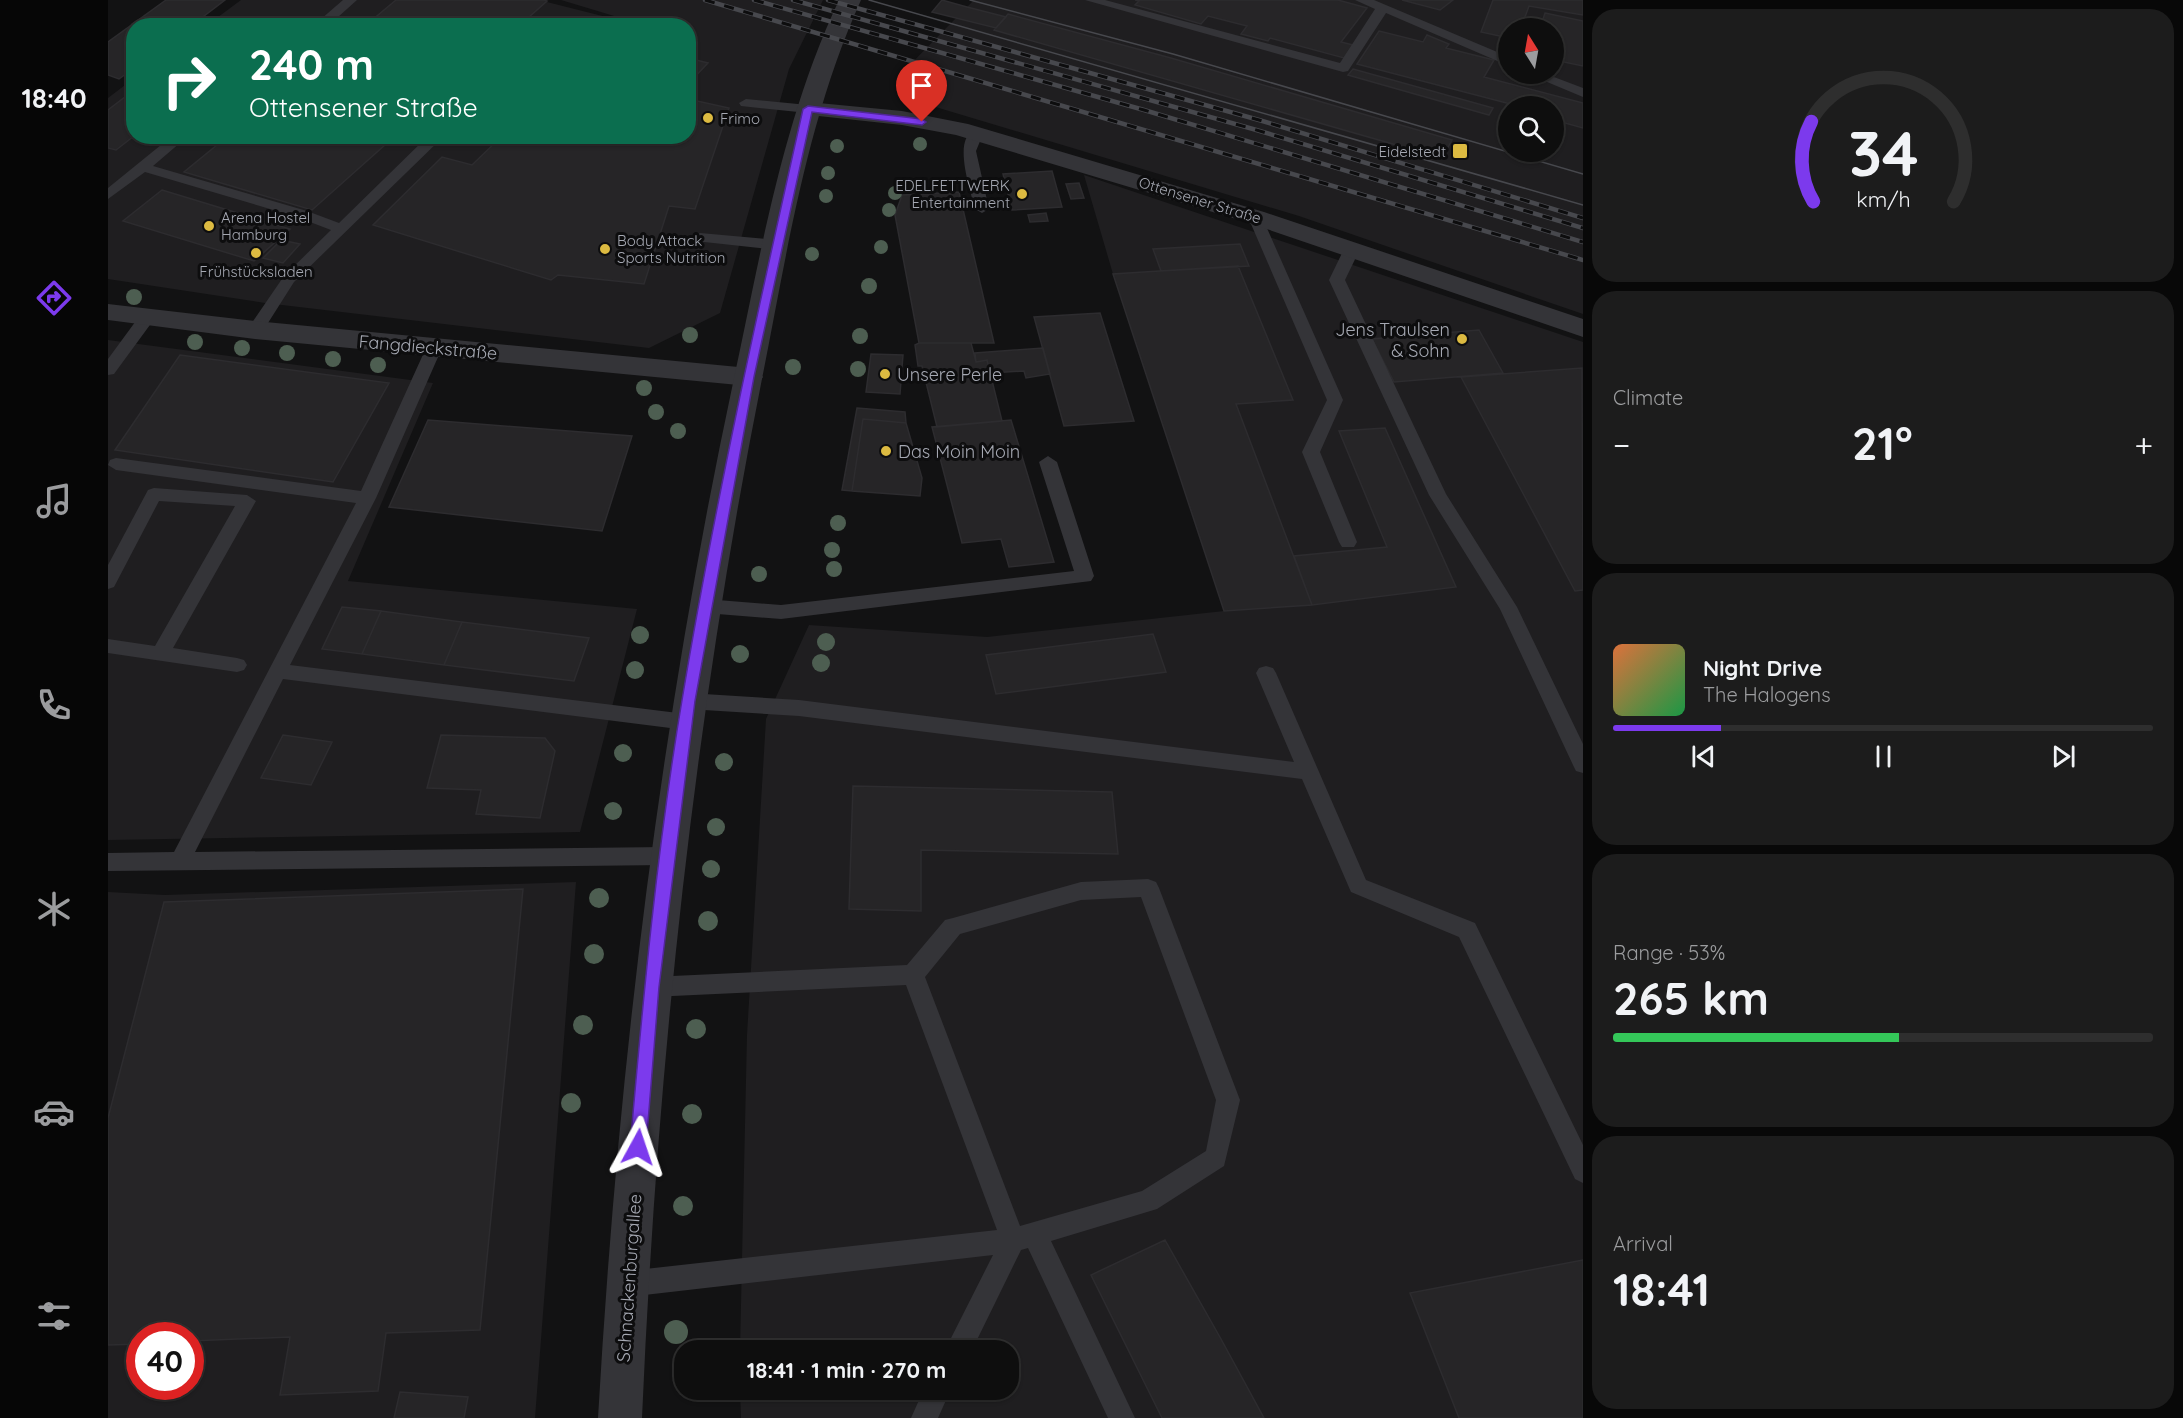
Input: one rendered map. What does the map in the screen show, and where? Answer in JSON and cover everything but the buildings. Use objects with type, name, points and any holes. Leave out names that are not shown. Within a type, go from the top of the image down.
[{"type":"street","name":"Schnackenburgallee","points":[[620,1418],[627,1284],[651,987],[687,712],[749,377],[808,109],[819,69],[850,0]]},
{"type":"street","name":"Ottensener Straße","points":[[808,109],[902,118],[976,134],[1255,217],[1583,328]]},
{"type":"street","name":"Fangdieckstraße","points":[[108,312],[255,330],[749,377]]},
{"type":"lane","points":[[329,18],[351,0]]},
{"type":"lane","points":[[1091,0],[1343,68],[1383,7]]},
{"type":"lane","points":[[1361,0],[1383,7],[1498,57]]},
{"type":"lane","points":[[1561,84],[1583,93]]},
{"type":"lane","points":[[746,104],[808,109]]},
{"type":"lane","points":[[976,134],[969,151],[982,209]]},
{"type":"lane","points":[[108,195],[171,144]]},
{"type":"lane","points":[[255,330],[289,279],[429,144]]},
{"type":"lane","points":[[143,167],[302,214],[341,229]]},
{"type":"lane","points":[[1255,217],[1335,400],[1311,452],[1348,542]]},
{"type":"lane","points":[[700,238],[777,245]]},
{"type":"lane","points":[[1352,249],[1337,280],[1438,495],[1508,607],[1583,765]]},
{"type":"lane","points":[[108,370],[147,318]]},
{"type":"lane","points":[[180,861],[367,498],[434,348]]},
{"type":"lane","points":[[705,606],[781,612],[1085,576],[1048,462]]},
{"type":"lane","points":[[116,464],[367,498]]},
{"type":"lane","points":[[108,582],[154,494],[247,501],[160,654]]},
{"type":"lane","points":[[108,646],[237,665]]},
{"type":"lane","points":[[278,671],[687,712],[799,708],[1310,772]]},
{"type":"lane","points":[[1266,673],[1358,886],[1467,930],[1583,1171]]},
{"type":"lane","points":[[108,862],[667,856]]},
{"type":"lane","points":[[627,1284],[1023,1237],[1148,1201],[1216,1158],[1228,1100],[1148,888],[1081,891],[952,927],[913,975],[651,987]]},
{"type":"lane","points":[[913,975],[1023,1237],[1122,1418]]},
{"type":"lane","points":[[964,1340],[1023,1237]]},
{"type":"lane","points":[[924,1418],[933,1400]]},
{"type":"shaded area","points":[[241,0],[539,0],[610,18],[217,18]]},
{"type":"shaded area","points":[[561,0],[823,0],[789,69],[720,313],[649,348],[265,303],[108,279],[108,98],[126,84],[126,144],[696,144],[696,18],[621,18]]},
{"type":"shaded area","points":[[942,0],[967,7],[974,0],[1583,0],[1583,314],[1299,216],[919,102],[907,92],[904,81],[896,79],[956,18],[932,12]]},
{"type":"shaded area","points":[[1084,175],[1583,342],[1583,1418],[741,1418],[740,1400],[1019,1400],[1019,1340],[740,1340],[747,1035],[766,719],[809,625],[987,637],[1224,611],[1113,274]]},
{"type":"shaded area","points":[[108,340],[433,383],[348,581],[637,609],[580,832],[108,840]]},
{"type":"shaded area","points":[[576,882],[535,1418],[108,1418],[108,892],[165,895]]},
{"type":"tram line","points":[[869,0],[1583,205]]},
{"type":"tram line","points":[[970,0],[1173,54],[1583,174]]},
{"type":"railway","points":[[705,0],[1583,260]]},
{"type":"railway","points":[[754,0],[1144,110],[1583,242]]},
{"type":"railway","points":[[793,0],[1253,129],[1583,228]]},
{"type":"railway","points":[[828,0],[1259,120],[1583,218]]},
{"type":"place","name":"Frimo","points":[[708,118]]},
{"type":"place","name":"Eidelstedt","points":[[1460,151]]},
{"type":"place","name":"EDELFETTWERK Entertainment","points":[[1022,194]]},
{"type":"place","name":"Arena Hostel Hamburg","points":[[209,226]]},
{"type":"place","name":"Body Attack Sports Nutrition","points":[[605,249]]},
{"type":"place","name":"Frühstücksladen","points":[[256,253]]},
{"type":"place","name":"Jens Traulsen & Sohn","points":[[1462,339]]},
{"type":"place","name":"Unsere Perle","points":[[885,374]]},
{"type":"place","name":"Das Moin Moin","points":[[886,451]]},
{"type":"route","points":[[638,1147],[651,987],[688,701],[749,377],[786,199],[808,109],[864,113],[922,122]]}]
